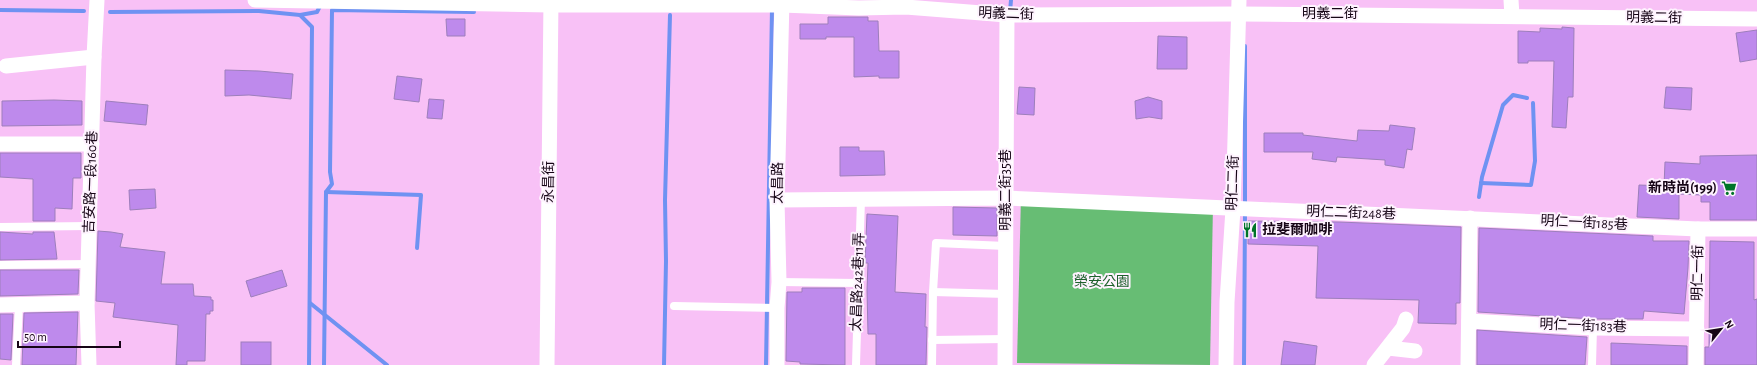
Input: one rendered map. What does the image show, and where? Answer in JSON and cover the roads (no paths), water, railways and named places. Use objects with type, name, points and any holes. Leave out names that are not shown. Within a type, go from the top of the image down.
[{"type":"street","name":"吉安路一段160巷","points":[[89,365],[87,303],[97,0]]},
{"type":"street","name":"明義二街","points":[[255,0],[550,3],[782,2],[906,4],[1007,15],[1239,7],[1512,16],[1757,19]]},
{"type":"street","points":[[1511,0],[1512,16]]},
{"type":"street","name":"太昌路","points":[[777,365],[777,308],[779,282],[777,200],[782,2]]},
{"type":"street","name":"永昌街","points":[[547,365],[550,3]]},
{"type":"street","name":"明仁二街","points":[[1226,365],[1227,302],[1233,209],[1239,7]]},
{"type":"street","name":"明義二街35巷","points":[[1005,365],[1007,15]]},
{"type":"street","points":[[6,66],[94,58]]},
{"type":"street","points":[[1,144],[92,144]]},
{"type":"street","name":"明仁二街248巷","points":[[777,200],[1005,198],[1470,218]]},
{"type":"street","points":[[1468,365],[1470,218]]},
{"type":"street","name":"明仁一街185巷","points":[[1470,218],[1698,229],[1757,229]]},
{"type":"street","name":"明仁一街","points":[[1696,365],[1698,229]]},
{"type":"street","points":[[0,305],[87,303]]},
{"type":"street","points":[[1374,365],[1403,328],[1406,319]]},
{"type":"street","name":"明仁一街183巷","points":[[1469,321],[1593,328],[1697,329]]},
{"type":"street","points":[[1388,348],[1415,351]]},
{"type":"lane","name":"太昌路242巷11弄","points":[[856,365],[861,199]]},
{"type":"lane","points":[[0,227],[90,226]]},
{"type":"lane","points":[[932,365],[933,292],[936,243],[1006,246]]},
{"type":"lane","points":[[0,265],[88,264]]},
{"type":"lane","points":[[779,282],[858,283]]},
{"type":"lane","points":[[933,292],[1006,294]]},
{"type":"lane","points":[[16,365],[19,305]]},
{"type":"lane","points":[[674,306],[777,308]]},
{"type":"lane","points":[[1592,365],[1593,328]]},
{"type":"lane","points":[[932,340],[1005,339]]},
{"type":"waterway","points":[[1010,12],[1011,0]]},
{"type":"waterway","points":[[110,12],[259,11],[300,15],[317,12],[321,4]]},
{"type":"waterway","points":[[766,365],[772,8]]},
{"type":"waterway","points":[[0,10],[84,11]]},
{"type":"waterway","points":[[324,365],[326,192],[332,184],[330,172],[332,10],[474,12]]},
{"type":"waterway","points":[[300,15],[312,27],[309,365]]},
{"type":"waterway","points":[[664,365],[666,261],[665,200],[670,15]]},
{"type":"waterway","points":[[1245,46],[1245,206]]},
{"type":"waterway","points":[[1479,197],[1482,177],[1503,105],[1513,95],[1527,98]]},
{"type":"waterway","points":[[1481,183],[1531,185],[1535,161],[1533,103]]},
{"type":"waterway","points":[[326,192],[421,195],[417,248]]},
{"type":"waterway","points":[[1244,365],[1245,212]]},
{"type":"waterway","points":[[310,303],[387,365]]},
{"type":"place","name":"新時尚(199)","points":[[1729,188]]},
{"type":"place","name":"拉斐爾咖啡","points":[[1250,230]]},
{"type":"park label","name":"榮安公園","points":[[1102,282]]}]
